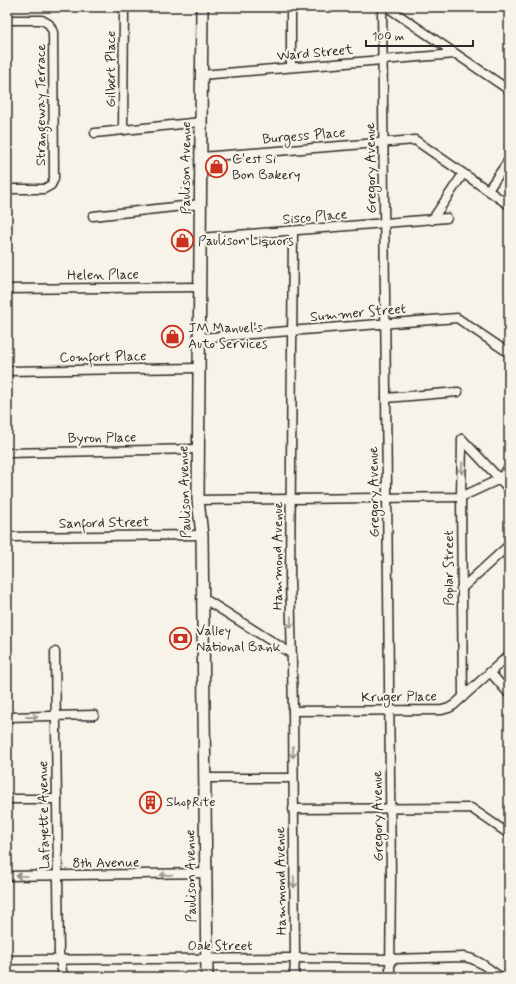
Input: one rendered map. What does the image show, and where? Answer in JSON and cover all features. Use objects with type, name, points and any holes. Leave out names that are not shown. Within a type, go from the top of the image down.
[{"type":"main road","name":"Paulison Avenue","points":[[202,7],[198,500],[202,535],[207,977]]},
{"type":"street","name":"Gilbert Place","points":[[123,130],[124,7]]},
{"type":"street","points":[[292,67],[291,11],[293,7]]},
{"type":"street","name":"Gregory Avenue","points":[[382,7],[391,809],[390,977]]},
{"type":"street","points":[[387,7],[509,90]]},
{"type":"street","name":"Strangeway Terrace","points":[[7,20],[42,20],[49,24],[53,32],[54,163],[54,179],[50,185],[44,189],[7,189]]},
{"type":"street","name":"Ward Street","points":[[202,75],[455,54]]},
{"type":"street","points":[[95,133],[201,122]]},
{"type":"street","name":"Burgess Place","points":[[201,157],[415,140],[509,205]]},
{"type":"street","points":[[488,190],[509,160]]},
{"type":"street","points":[[432,220],[463,174]]},
{"type":"street","points":[[93,216],[201,204]]},
{"type":"street","name":"Sisco Place","points":[[200,238],[293,232],[447,218]]},
{"type":"street","name":"Hammond Avenue","points":[[293,232],[290,577],[293,711],[294,977]]},
{"type":"street","name":"Helen Place","points":[[7,289],[200,287]]},
{"type":"street","name":"Summer Street","points":[[199,338],[457,318],[509,353]]},
{"type":"street","name":"Comfort Place","points":[[7,371],[199,368]]},
{"type":"street","points":[[386,398],[458,392]]},
{"type":"street","name":"Poplar Street","points":[[463,697],[461,497],[462,439],[500,479]]},
{"type":"street","name":"Byron Place","points":[[7,453],[198,448]]},
{"type":"street","points":[[198,500],[461,497],[500,479],[509,467]]},
{"type":"street","points":[[500,479],[509,489]]},
{"type":"street","name":"Sanford Street","points":[[7,537],[202,535]]},
{"type":"street","points":[[462,589],[509,545]]},
{"type":"street","points":[[203,598],[292,654]]},
{"type":"street","name":"Lafayette Avenue","points":[[55,652],[59,953],[63,977]]},
{"type":"street","name":"Kruger Place","points":[[293,711],[442,710],[449,708],[463,697],[509,655]]},
{"type":"street","points":[[490,672],[509,694]]},
{"type":"street","points":[[7,717],[94,715]]},
{"type":"street","points":[[205,778],[293,778]]},
{"type":"street","points":[[7,799],[57,799]]},
{"type":"street","points":[[293,810],[471,808],[509,834]]},
{"type":"street","name":"8th Avenue","points":[[7,876],[205,873]]},
{"type":"street","name":"Oak Street","points":[[7,960],[295,958],[390,959],[464,957],[471,958],[500,977]]},
{"type":"shaded area","points":[[53,971],[53,977],[7,977],[7,972]]},
{"type":"place","name":"C'est Si Bon Bakery","points":[[217,167]]},
{"type":"place","name":"Paulison Liquors","points":[[183,241]]},
{"type":"place","name":"JM Manuel's Auto Services","points":[[172,336]]},
{"type":"place","name":"Valley National Bank","points":[[180,639]]},
{"type":"place","name":"ShopRite","points":[[151,802]]}]
